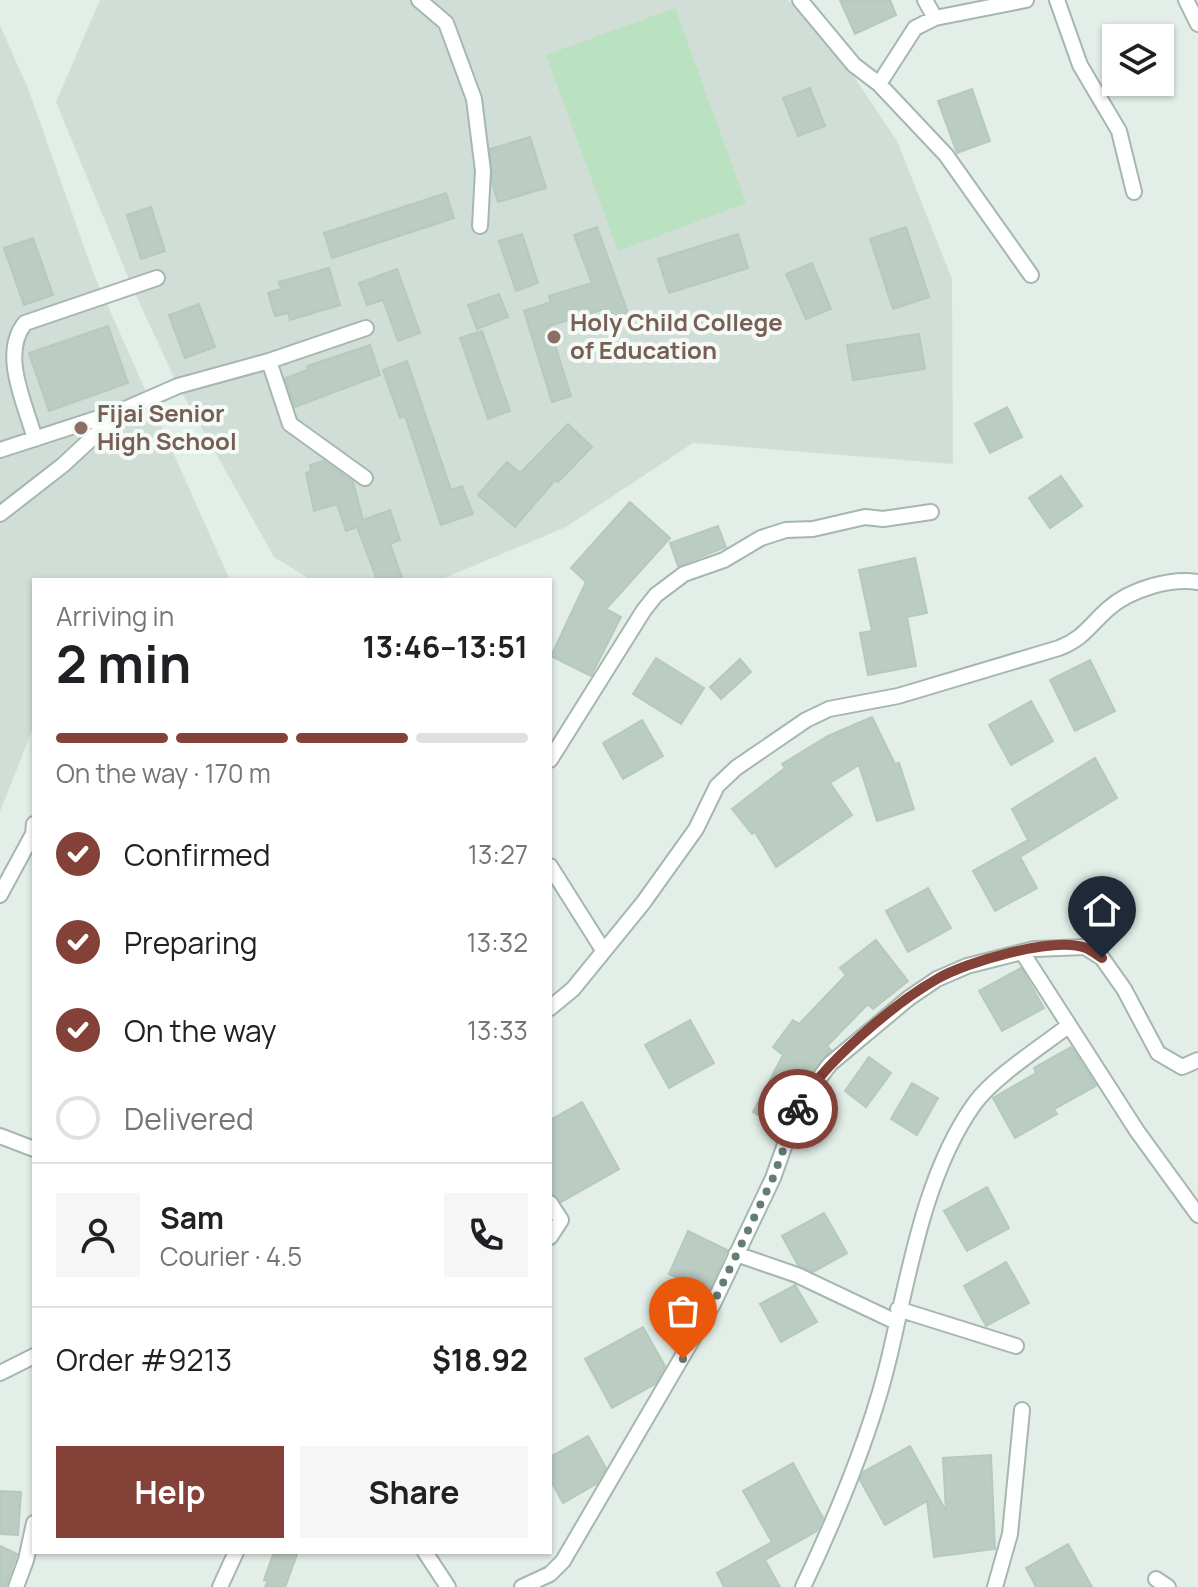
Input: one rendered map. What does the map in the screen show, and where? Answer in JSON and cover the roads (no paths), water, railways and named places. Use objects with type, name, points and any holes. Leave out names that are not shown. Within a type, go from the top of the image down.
[{"type":"street","points":[[419,0],[446,23],[474,99],[483,171],[480,226]]},
{"type":"street","points":[[800,0],[854,65],[879,84],[946,155],[1031,275]]},
{"type":"street","points":[[925,0],[935,18]]},
{"type":"street","points":[[879,84],[915,28],[935,18],[1026,0]]},
{"type":"street","points":[[1057,0],[1080,65],[1119,131],[1134,192]]},
{"type":"street","points":[[1186,0],[1198,24]]},
{"type":"street","points":[[35,439],[15,376],[11,350],[17,332],[25,323],[157,278]]},
{"type":"street","points":[[0,450],[123,410],[178,386],[269,361],[366,328]]},
{"type":"street","points":[[269,361],[290,424],[365,478]]},
{"type":"street","points":[[0,514],[63,465],[123,410]]},
{"type":"street","points":[[552,757],[644,610],[656,595],[684,574],[724,560],[761,538],[786,530],[813,529],[865,517],[883,519],[931,512]]},
{"type":"street","points":[[552,1006],[573,989],[680,852],[725,776],[806,720],[829,709],[898,696],[1059,648],[1077,641],[1120,601],[1171,580],[1198,582]]},
{"type":"street","points":[[0,895],[32,836]]},
{"type":"street","points":[[552,869],[603,950]]},
{"type":"street","points":[[522,1587],[550,1574],[563,1561],[668,1386],[773,1178],[799,1105],[830,1064],[937,979],[967,966],[1022,952],[1085,947],[1102,958],[1124,989],[1158,1053],[1182,1067],[1198,1060]]},
{"type":"street","points":[[1022,952],[1068,1026],[1198,1215]]},
{"type":"street","points":[[803,1587],[836,1517],[890,1354],[896,1315],[931,1196],[960,1126],[978,1099],[1068,1026]]},
{"type":"street","points":[[0,1136],[32,1148]]},
{"type":"street","points":[[552,1206],[561,1220],[552,1234]]},
{"type":"street","points":[[736,1254],[896,1315],[1016,1346]]},
{"type":"street","points":[[0,1373],[32,1357]]},
{"type":"street","points":[[995,1587],[1010,1534],[1022,1410]]},
{"type":"street","points":[[16,1587],[32,1532]]},
{"type":"street","points":[[220,1587],[235,1554]]},
{"type":"street","points":[[426,1554],[448,1587]]},
{"type":"place","name":"Holy Child College of Education","points":[[554,337]]},
{"type":"place","name":"Fijai Senior High School","points":[[81,428]]}]
